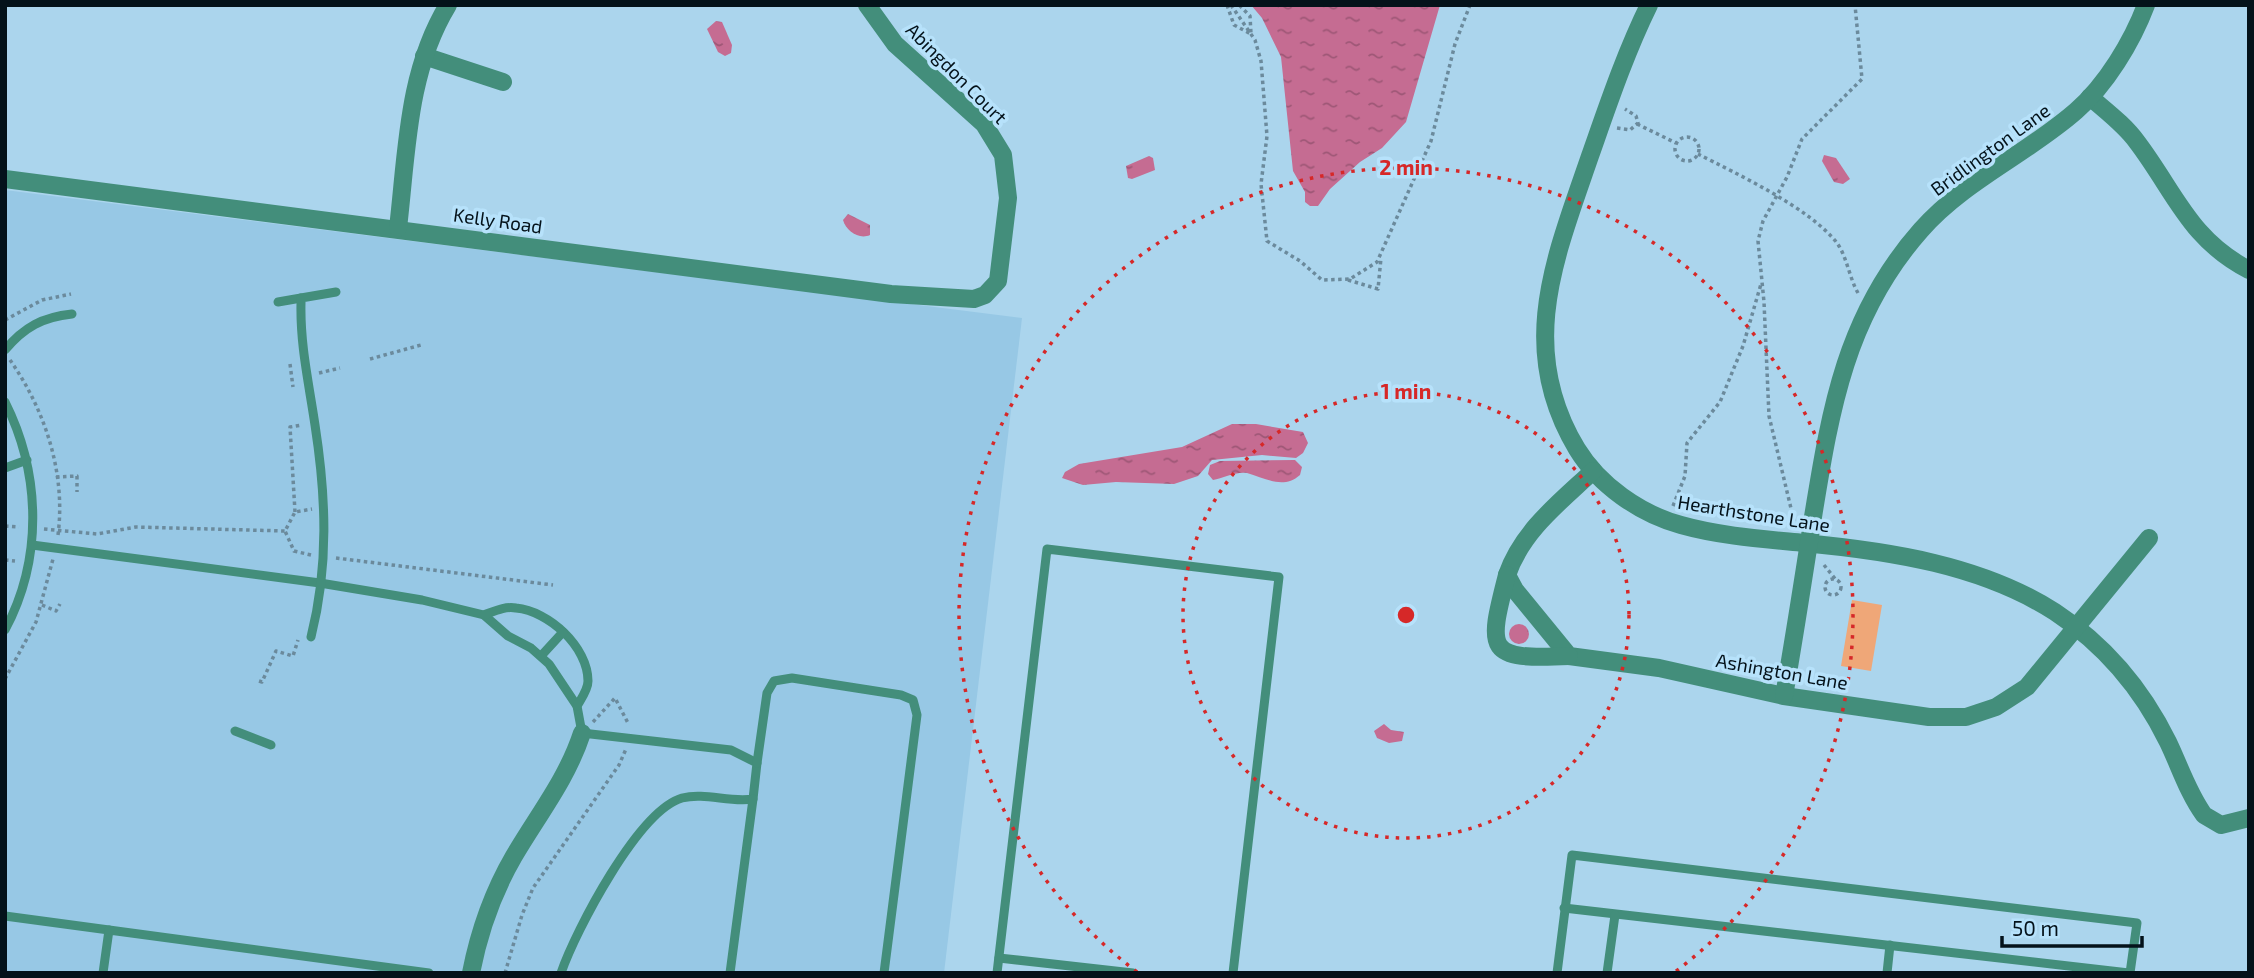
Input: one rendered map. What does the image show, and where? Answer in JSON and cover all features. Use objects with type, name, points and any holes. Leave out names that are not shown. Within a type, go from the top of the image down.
[{"type":"street","points":[[398,228],[415,89],[424,55],[448,5]]},
{"type":"street","name":"Abingdon Court","points":[[867,5],[895,44],[984,124],[1003,155],[1008,198],[1006,222],[998,281],[985,295]]},
{"type":"street","name":"Hearthstone Lane","points":[[1649,5],[1615,85],[1570,215],[1557,256],[1544,315],[1543,349],[1552,396],[1563,425],[1593,471],[1622,496],[1668,521],[1740,535],[1809,543],[1955,568],[2030,598],[2077,628],[2132,680],[2149,706],[2199,809],[2214,824],[2230,825],[2249,818]]},
{"type":"street","name":"Bridlington Lane","points":[[1784,696],[1837,384],[1869,305],[1894,264],[1944,206],[2063,121],[2090,97],[2122,50],[2146,5]]},
{"type":"street","points":[[424,55],[503,82]]},
{"type":"street","points":[[2090,97],[2137,141],[2198,233],[2221,253],[2249,270]]},
{"type":"street","name":"Kelly Road","points":[[5,179],[891,294],[960,300],[985,295]]},
{"type":"street","points":[[1569,656],[1515,590],[1507,575],[1516,553],[1537,526],[1593,471]]},
{"type":"street","name":"Ashington Lane","points":[[1507,575],[1495,622],[1501,647],[1515,657],[1522,659],[1569,656],[1659,668],[1784,696],[1944,718],[1983,713],[2027,687],[2149,538]]},
{"type":"street","points":[[471,973],[494,895],[513,857],[566,773],[582,733]]},
{"type":"lane","points":[[278,302],[336,292]]},
{"type":"lane","points":[[301,298],[302,348],[318,443],[324,509],[324,556],[311,637]]},
{"type":"lane","points":[[5,350],[32,324],[52,316],[72,314]]},
{"type":"lane","points":[[6,627],[21,593],[32,545],[32,496],[27,460],[7,409]]},
{"type":"lane","points":[[5,468],[27,460]]},
{"type":"lane","points":[[32,545],[308,581],[422,600],[484,615],[508,636],[541,656],[577,706],[582,733],[629,736],[731,750],[757,763]]},
{"type":"lane","points":[[997,973],[1047,549],[1279,577],[1233,973]]},
{"type":"lane","points":[[484,615],[514,607],[540,615],[563,632],[578,650],[587,670],[589,684],[577,706]]},
{"type":"lane","points":[[541,656],[563,632]]},
{"type":"lane","points":[[730,973],[767,693],[774,681],[792,678],[901,695],[913,700],[917,715],[884,973]]},
{"type":"lane","points":[[235,731],[271,745]]},
{"type":"lane","points":[[561,973],[582,920],[630,848],[663,807],[684,797],[752,799]]},
{"type":"lane","points":[[1557,973],[1564,908],[1572,855],[2137,923],[2129,973],[1564,908]]},
{"type":"lane","points":[[1607,973],[1615,915]]},
{"type":"lane","points":[[5,916],[429,973]]},
{"type":"lane","points":[[103,973],[109,930]]},
{"type":"lane","points":[[1887,973],[1890,945]]},
{"type":"lane","points":[[999,958],[1133,973]]},
{"type":"path","points":[[1229,5],[1234,24],[1251,34]]},
{"type":"path","points":[[1229,5],[1258,47],[1267,136],[1261,184],[1265,235],[1273,245],[1300,261],[1322,279],[1347,279],[1378,289],[1381,256],[1431,141],[1455,44],[1470,5]]},
{"type":"path","points":[[1239,5],[1250,16],[1251,34]]},
{"type":"path","points":[[1836,580],[1826,583],[1829,594],[1840,590],[1836,580],[1790,512],[1770,423],[1758,242],[1760,230],[1805,134],[1862,79],[1855,5]]},
{"type":"path","points":[[1637,124],[1676,143]]},
{"type":"path","points":[[1691,137],[1699,144],[1698,154],[1691,160],[1682,160],[1676,154],[1676,143],[1681,138],[1691,137]]},
{"type":"path","points":[[1698,154],[1778,196],[1836,242],[1856,291],[1869,305]]},
{"type":"path","points":[[1347,279],[1368,270],[1381,256]]},
{"type":"path","points":[[1668,521],[1685,476],[1686,443],[1720,402],[1743,346],[1762,279]]},
{"type":"path","points":[[5,320],[42,300],[71,294]]},
{"type":"path","points":[[370,359],[421,345]]},
{"type":"path","points":[[289,354],[294,390]]},
{"type":"path","points":[[285,531],[295,512],[289,427],[302,425],[300,413]]},
{"type":"path","points":[[56,477],[77,476],[77,492]]},
{"type":"path","points":[[310,509],[310,521]]},
{"type":"path","points":[[295,512],[324,509]]},
{"type":"path","points":[[58,530],[97,534],[136,527],[285,531]]},
{"type":"path","points":[[285,531],[294,551],[312,555],[553,585]]},
{"type":"path","points":[[308,581],[311,544]]},
{"type":"path","points":[[43,605],[56,611],[60,604]]},
{"type":"path","points":[[259,681],[262,682],[276,651],[293,656],[299,632]]},
{"type":"path","points":[[505,973],[533,888],[619,765],[629,736],[628,721],[615,698],[582,733]]},
{"type":"shaded area","points":[[5,190],[1022,318],[944,973],[5,973]]},
{"type":"shaded area","points":[[1852,600],[1882,605],[1871,671],[1841,666]]},
{"type":"water","points":[[1251,5],[1440,5],[1406,122],[1382,148],[1360,162],[1330,189],[1318,206],[1310,206],[1305,202],[1305,192],[1293,171],[1281,57],[1262,18]]},
{"type":"water","points":[[716,21],[722,22],[732,45],[731,53],[725,56],[718,52],[707,29]]},
{"type":"water","points":[[1824,155],[1836,158],[1850,179],[1843,184],[1834,182],[1822,161]]},
{"type":"water","points":[[1149,156],[1153,158],[1155,170],[1128,178],[1126,166]]},
{"type":"water","points":[[848,214],[870,225],[870,235],[857,235],[850,231],[843,220]]},
{"type":"water","points":[[1232,424],[1256,424],[1303,432],[1308,443],[1303,453],[1296,458],[1262,455],[1212,460],[1198,476],[1174,484],[1116,482],[1083,485],[1062,478],[1065,472],[1079,464],[1182,447]]},
{"type":"water","points":[[1295,460],[1302,467],[1300,475],[1287,482],[1274,482],[1247,473],[1213,480],[1208,474],[1210,465],[1220,461]]},
{"type":"water","points":[[1519,624],[1526,627],[1529,634],[1526,641],[1519,644],[1512,641],[1509,634],[1512,627]]},
{"type":"water","points":[[1384,724],[1391,730],[1404,732],[1402,741],[1389,743],[1377,738],[1374,731]]}]
